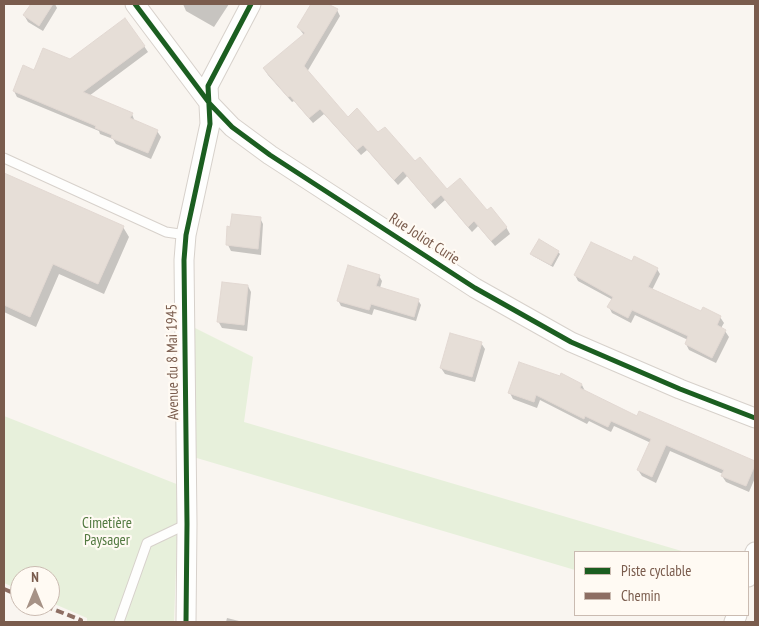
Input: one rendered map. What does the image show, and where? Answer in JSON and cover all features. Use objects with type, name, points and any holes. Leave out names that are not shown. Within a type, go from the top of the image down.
[{"type":"street","name":"Rue Joliot Curie","points":[[134,4],[210,104],[232,127],[270,155],[475,288],[571,342],[755,418]]},
{"type":"street","name":"Avenue du 8 Mai 1945","points":[[186,622],[187,524],[184,270],[186,235],[210,124],[208,86],[251,4]]},
{"type":"street","points":[[749,573],[755,552]]},
{"type":"lane","points":[[4,158],[166,232],[186,235]]},
{"type":"lane","points":[[119,622],[147,543],[187,524]]},
{"type":"green space","points":[[191,326],[253,357],[244,422],[682,551],[574,551],[574,570],[190,456]]},
{"type":"green space","name":"Cimetière Paysager","points":[[4,416],[179,485],[174,622],[87,622],[87,618],[60,606],[60,566],[10,566],[10,586],[4,583]]},
{"type":"building","points":[[31,4],[53,4],[39,26],[23,15]]},
{"type":"building","points":[[311,4],[328,4],[338,9],[304,66],[348,117],[357,108],[378,132],[385,127],[415,161],[420,157],[447,189],[460,178],[487,210],[491,207],[507,227],[491,241],[474,221],[468,227],[441,195],[431,204],[403,171],[394,180],[363,145],[357,150],[320,109],[309,118],[263,68],[305,33],[297,27]]},
{"type":"building","points":[[125,18],[145,46],[83,92],[133,113],[130,118],[158,130],[148,153],[111,138],[112,135],[95,128],[96,126],[13,91],[23,65],[34,70],[43,48],[70,59]]},
{"type":"building","points":[[4,173],[124,226],[98,284],[53,264],[30,317],[4,305]]},
{"type":"building","points":[[232,214],[261,217],[258,249],[226,245],[227,226],[230,227]]},
{"type":"building","points":[[539,239],[559,251],[551,265],[530,254]]},
{"type":"building","points":[[591,242],[632,261],[634,256],[658,268],[648,287],[701,311],[703,307],[721,316],[717,325],[726,330],[712,358],[685,344],[688,336],[632,310],[628,318],[607,307],[613,297],[574,275]]},
{"type":"building","points":[[348,265],[380,275],[376,286],[419,299],[414,317],[371,304],[369,310],[337,301]]},
{"type":"building","points":[[222,282],[248,285],[244,325],[217,322]]},
{"type":"building","points":[[450,333],[482,342],[472,377],[440,368]]},
{"type":"building","points":[[519,362],[560,376],[561,373],[582,384],[580,388],[637,416],[639,411],[755,461],[746,486],[721,476],[724,470],[666,445],[652,477],[637,470],[651,439],[611,421],[608,427],[585,416],[584,419],[536,395],[534,402],[508,393]]},
{"type":"marked path","points":[[4,589],[10,592]]},
{"type":"marked path","points":[[60,612],[81,620],[81,622]]},
{"type":"cycle path","points":[[135,4],[210,104],[232,127],[270,155],[475,288],[571,342],[680,389],[755,418]]},
{"type":"cycle path","points":[[186,622],[187,524],[184,260],[186,235],[210,124],[208,86],[251,4]]}]
